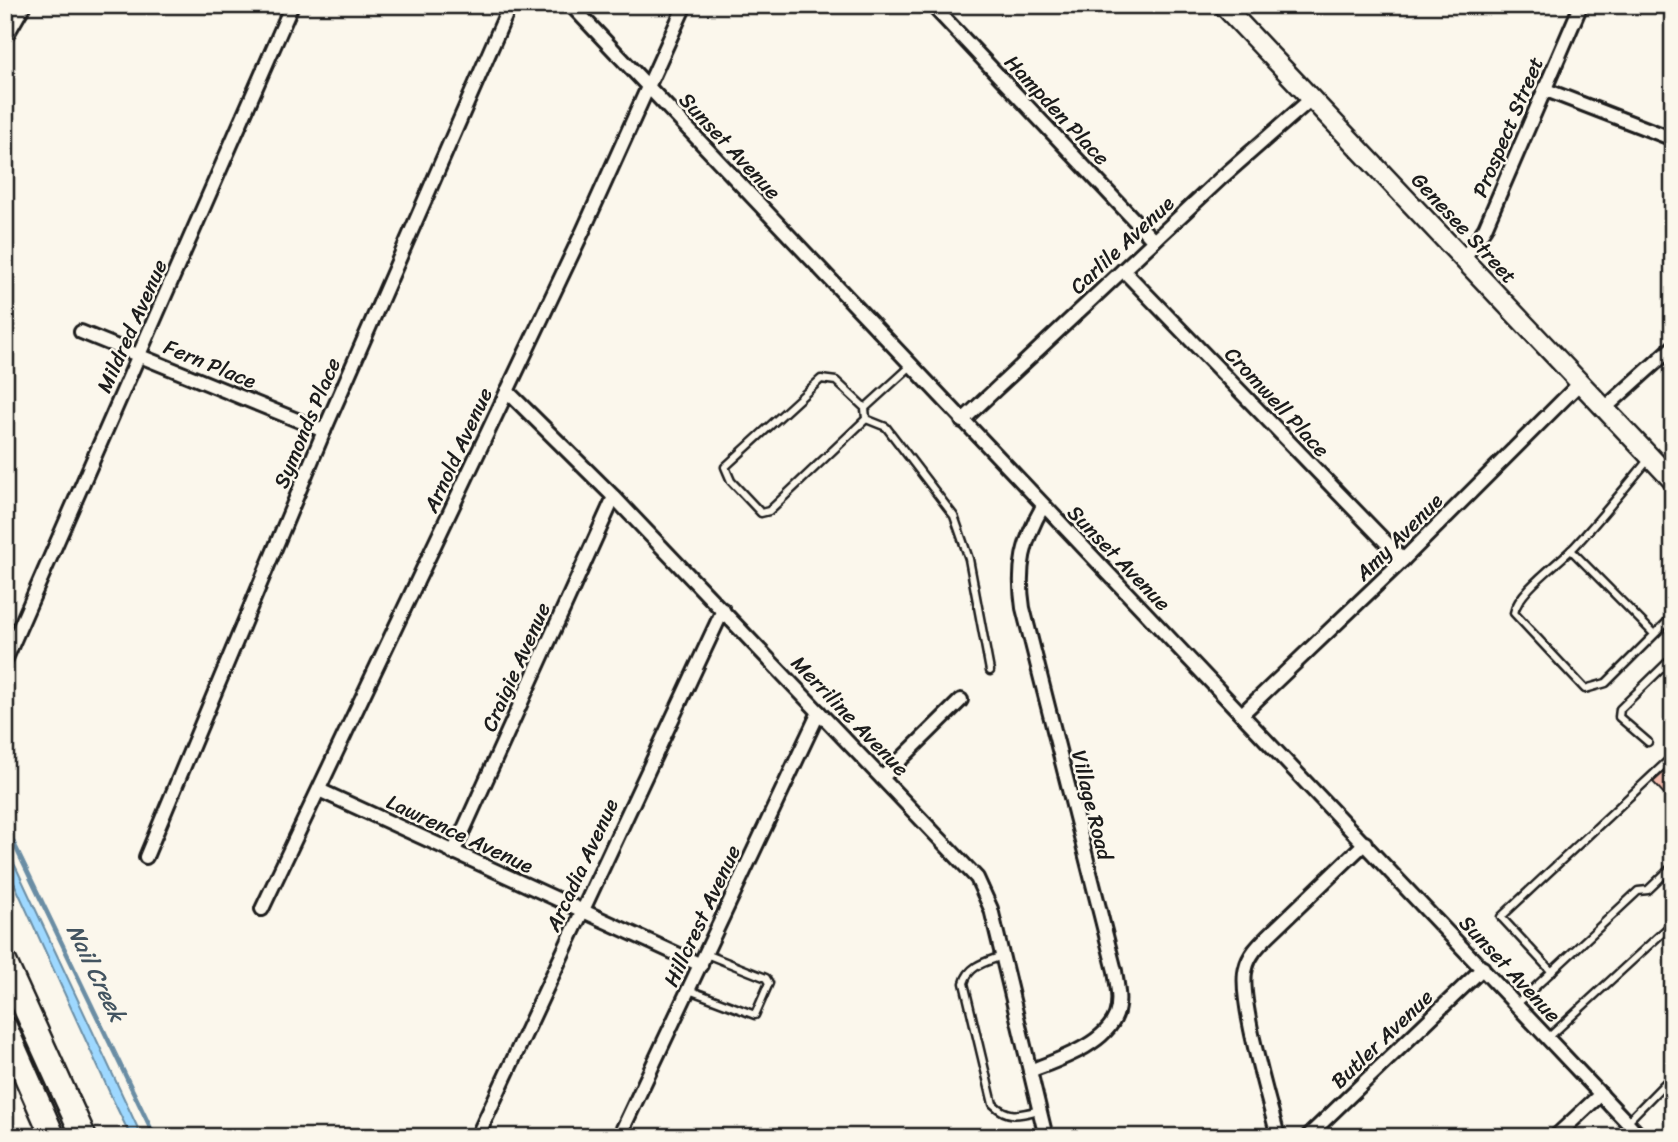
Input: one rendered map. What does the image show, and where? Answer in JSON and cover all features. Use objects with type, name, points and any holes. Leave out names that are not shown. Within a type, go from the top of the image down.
[{"type":"highway","points":[[5,946],[24,1004]]},
{"type":"highway","points":[[5,963],[84,1137]]},
{"type":"highway","points":[[5,1028],[53,1137]]},
{"type":"main road","name":"Genesee Street","points":[[1223,5],[1673,481]]},
{"type":"street","points":[[5,38],[24,5]]},
{"type":"street","name":"Mildred Avenue","points":[[5,661],[141,356],[292,5]]},
{"type":"street","name":"Symonds Place","points":[[146,857],[324,431],[510,5]]},
{"type":"street","name":"Sunset Avenue","points":[[570,5],[1641,1137]]},
{"type":"street","name":"Hampden Place","points":[[932,5],[1154,241]]},
{"type":"street","name":"Prospect Street","points":[[1463,260],[1485,228],[1581,5]]},
{"type":"street","name":"Arnold Avenue","points":[[262,909],[507,391],[648,88],[682,7]]},
{"type":"street","points":[[1546,90],[1673,139]]},
{"type":"street","name":"Carlile Avenue","points":[[962,421],[1311,99]]},
{"type":"street","name":"Cromwell Place","points":[[1123,270],[1403,560]]},
{"type":"street","name":"Fern Place","points":[[81,332],[324,431]]},
{"type":"street","points":[[1604,408],[1673,348]]},
{"type":"street","name":"Amy Avenue","points":[[1242,715],[1403,560],[1580,383]]},
{"type":"street","name":"Merriline Avenue","points":[[507,391],[614,497],[977,878],[990,909],[1046,1137]]},
{"type":"street","name":"Craigie Avenue","points":[[453,853],[614,497]]},
{"type":"street","name":"Village Road","points":[[1030,1071],[1095,1039],[1111,1024],[1119,1001],[1115,971],[1023,608],[1019,578],[1020,560],[1029,531],[1043,506]]},
{"type":"street","name":"Arcadia Avenue","points":[[477,1137],[723,610]]},
{"type":"street","points":[[882,778],[961,700]]},
{"type":"street","name":"Hillcrest Avenue","points":[[619,1137],[819,712]]},
{"type":"street","name":"Lawrence Avenue","points":[[319,790],[581,911],[704,959]]},
{"type":"street","points":[[1278,1137],[1248,1011],[1245,969],[1252,953],[1267,937],[1365,843]]},
{"type":"street","name":"Butler Avenue","points":[[1307,1137],[1483,968]]},
{"type":"street","points":[[1555,1137],[1601,1094]]},
{"type":"lane","points":[[864,408],[911,366]]},
{"type":"lane","points":[[821,379],[836,380],[864,408],[866,419],[769,511],[761,513],[731,481],[725,467],[821,379]]},
{"type":"lane","points":[[866,419],[886,427],[954,516],[968,559],[990,671]]},
{"type":"lane","points":[[1650,457],[1571,550],[1526,592],[1515,606],[1514,613],[1585,689],[1606,683],[1673,616]]},
{"type":"lane","points":[[1571,550],[1654,634]]},
{"type":"lane","points":[[1648,742],[1619,717],[1620,709],[1667,663],[1673,662]]},
{"type":"lane","points":[[1552,972],[1500,917],[1673,756]]},
{"type":"lane","points":[[1517,1004],[1638,891],[1648,890],[1673,866]]},
{"type":"lane","points":[[1548,1038],[1673,923]]},
{"type":"lane","points":[[1002,956],[975,966],[967,973],[964,983],[993,1104],[1001,1113],[1014,1116],[1039,1110]]},
{"type":"lane","points":[[689,990],[755,1016],[769,983],[766,978],[704,959]]},
{"type":"lane","points":[[1627,1122],[1673,1075]]},
{"type":"water","points":[[5,844],[142,1137],[131,1137],[113,1100],[5,863]]},
{"type":"building","points":[[1673,764],[1673,792],[1667,797],[1653,782]]},
{"type":"waterway","name":"Nail Creek","points":[[5,825],[155,1137]]}]
